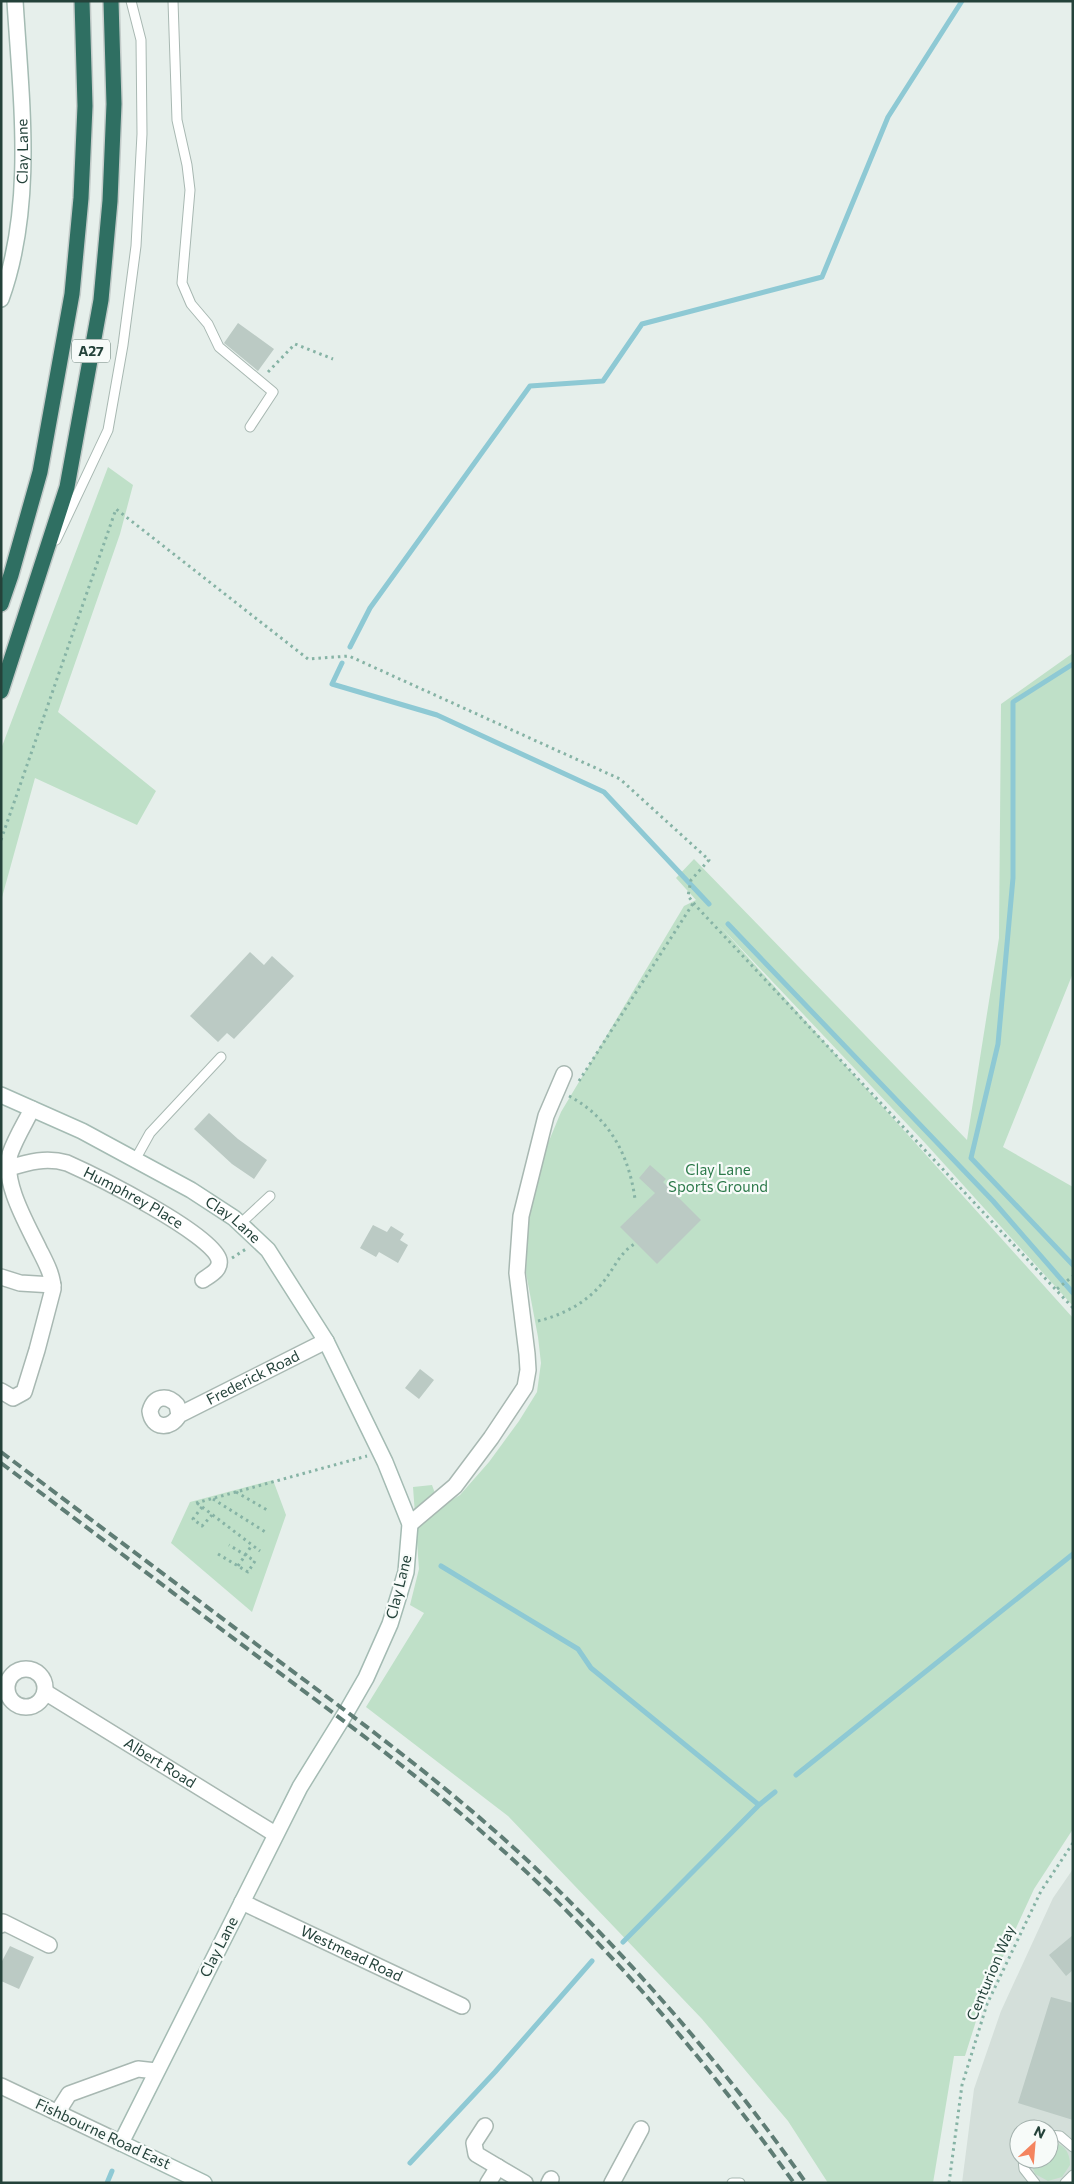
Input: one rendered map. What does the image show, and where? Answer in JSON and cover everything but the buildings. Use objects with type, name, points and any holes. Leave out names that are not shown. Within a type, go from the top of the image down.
[{"type":"highway","name":"A27","points":[[1,604],[40,472],[72,294],[81,198],[85,106],[82,1]]},
{"type":"highway","name":"A27","points":[[1,690],[44,564],[67,487],[100,300],[110,201],[114,104],[110,1]]},
{"type":"street","name":"Clay Lane","points":[[1,299],[16,243],[22,177],[22,114],[16,1]]},
{"type":"street","points":[[410,1524],[455,1486],[525,1388],[528,1370],[517,1273],[520,1216],[546,1116],[564,1074]]},
{"type":"street","name":"Clay Lane","points":[[1,1095],[82,1131],[191,1190],[240,1224],[268,1250],[326,1341],[385,1462],[410,1524],[406,1572],[390,1624],[366,1678],[300,1787],[275,1834],[120,2143]]},
{"type":"street","points":[[1,1391],[14,1398],[24,1392],[37,1350],[53,1285],[46,1264],[16,1197],[9,1168],[10,1155],[32,1109]]},
{"type":"street","name":"Humphrey Place","points":[[9,1168],[29,1162],[55,1159],[78,1168],[182,1224],[207,1245],[218,1258],[219,1266]]},
{"type":"street","points":[[203,1280],[219,1266]]},
{"type":"street","points":[[1,1277],[20,1283],[53,1285]]},
{"type":"street","name":"Frederick Road","points":[[179,1415],[326,1341]]},
{"type":"street","name":"Albert Road","points":[[45,1692],[275,1834]]},
{"type":"street","name":"Westmead Road","points":[[242,1902],[462,2006]]},
{"type":"street","points":[[1,1925],[3,1922],[49,1945]]},
{"type":"street","points":[[57,2113],[69,2094],[138,2069],[156,2071]]},
{"type":"street","name":"Fishbourne Road East","points":[[1,2086],[204,2183]]},
{"type":"street","points":[[485,2126],[474,2143],[476,2154],[525,2183]]},
{"type":"street","points":[[612,2183],[641,2129]]},
{"type":"street","points":[[488,2183],[498,2167]]},
{"type":"lane","points":[[44,564],[89,474],[108,430],[123,345],[136,246],[142,134],[141,40],[130,1]]},
{"type":"lane","points":[[173,1],[177,120],[187,165],[190,190],[182,283],[191,304],[208,324],[219,347],[273,392],[250,426]]},
{"type":"lane","points":[[135,1160],[150,1133],[221,1057]]},
{"type":"lane","points":[[240,1224],[270,1196]]},
{"type":"lane","points":[[1059,2136],[1073,2147]]},
{"type":"lane","points":[[1025,2169],[1034,2183]]},
{"type":"lane","points":[[1065,2183],[1073,2175]]},
{"type":"lane","points":[[732,2183],[740,2183]]},
{"type":"path","points":[[260,382],[285,352],[295,344],[333,359]]},
{"type":"path","points":[[1,840],[116,508],[308,658],[349,656],[620,779],[709,860],[691,880],[688,896],[1073,1308]]},
{"type":"path","points":[[579,1082],[694,902]]},
{"type":"path","points":[[570,1096],[573,1090]]},
{"type":"path","points":[[219,1266],[258,1241]]},
{"type":"path","points":[[523,1325],[559,1315],[585,1300],[604,1281],[625,1249],[636,1243]]},
{"type":"path","points":[[1057,1289],[1073,1276]]},
{"type":"path","points":[[260,1551],[196,1503],[368,1455],[385,1462]]},
{"type":"path","points":[[236,1492],[267,1510]]},
{"type":"path","points":[[213,1499],[267,1532]]},
{"type":"path","points":[[202,1507],[193,1519],[202,1526],[212,1514]]},
{"type":"path","points":[[218,1554],[248,1572],[255,1561],[229,1545]]},
{"type":"path","points":[[238,1566],[252,1545]]},
{"type":"path","name":"Centurion Way","points":[[949,2183],[962,2085],[987,2004],[1041,1891],[1073,1843]]},
{"type":"shaded area","points":[[1073,1869],[1073,2183],[962,2183],[974,2089],[1001,2011],[1053,1898]]},
{"type":"green space","points":[[108,467],[133,485],[120,534],[58,712],[156,791],[137,825],[35,778],[1,901],[1,749]]},
{"type":"green space","name":"Clay Lane Sports Ground","points":[[1073,653],[1073,973],[1003,1147],[1073,1187],[1073,1306],[926,1144],[718,924],[1073,1318],[1073,1829],[1034,1889],[982,2002],[965,2056],[954,2056],[933,2183],[828,2183],[788,2121],[702,2019],[508,1816],[366,1707],[424,1613],[410,1605],[419,1569],[413,1487],[432,1485],[440,1507],[460,1495],[489,1462],[519,1421],[537,1392],[541,1363],[526,1273],[528,1211],[546,1148],[561,1112],[684,906],[696,900],[676,878],[694,859],[967,1140],[999,938],[1001,704]]},
{"type":"green space","points":[[273,1480],[286,1515],[252,1612],[171,1543],[190,1502]]},
{"type":"green space","points":[[1059,2144],[1065,2148],[1069,2156],[1070,2165],[1062,2177],[1048,2181],[1035,2174],[1033,2169],[1059,2169]]},
{"type":"waterway","points":[[350,647],[370,608],[530,386],[603,381],[642,324],[822,277],[888,117],[962,1]]},
{"type":"waterway","points":[[342,663],[332,684],[437,715],[604,792],[709,904]]},
{"type":"waterway","points":[[1073,664],[1013,702],[1013,878],[998,1044],[971,1158],[1073,1265]]},
{"type":"waterway","points":[[728,924],[993,1201],[1073,1293]]},
{"type":"waterway","points":[[796,1775],[1073,1554]]},
{"type":"waterway","points":[[441,1566],[578,1649],[591,1668],[759,1805]]},
{"type":"waterway","points":[[623,1942],[759,1805],[775,1792]]},
{"type":"waterway","points":[[410,2163],[495,2072],[592,1961]]},
{"type":"waterway","points":[[107,2183],[112,2171]]},
{"type":"railway","points":[[1,1452],[373,1732],[444,1788],[513,1847],[582,1914],[683,2024],[777,2142],[806,2183]]},
{"type":"railway","points":[[1,1463],[379,1748],[457,1810],[526,1871],[568,1912],[648,1998],[723,2089],[794,2183]]}]
